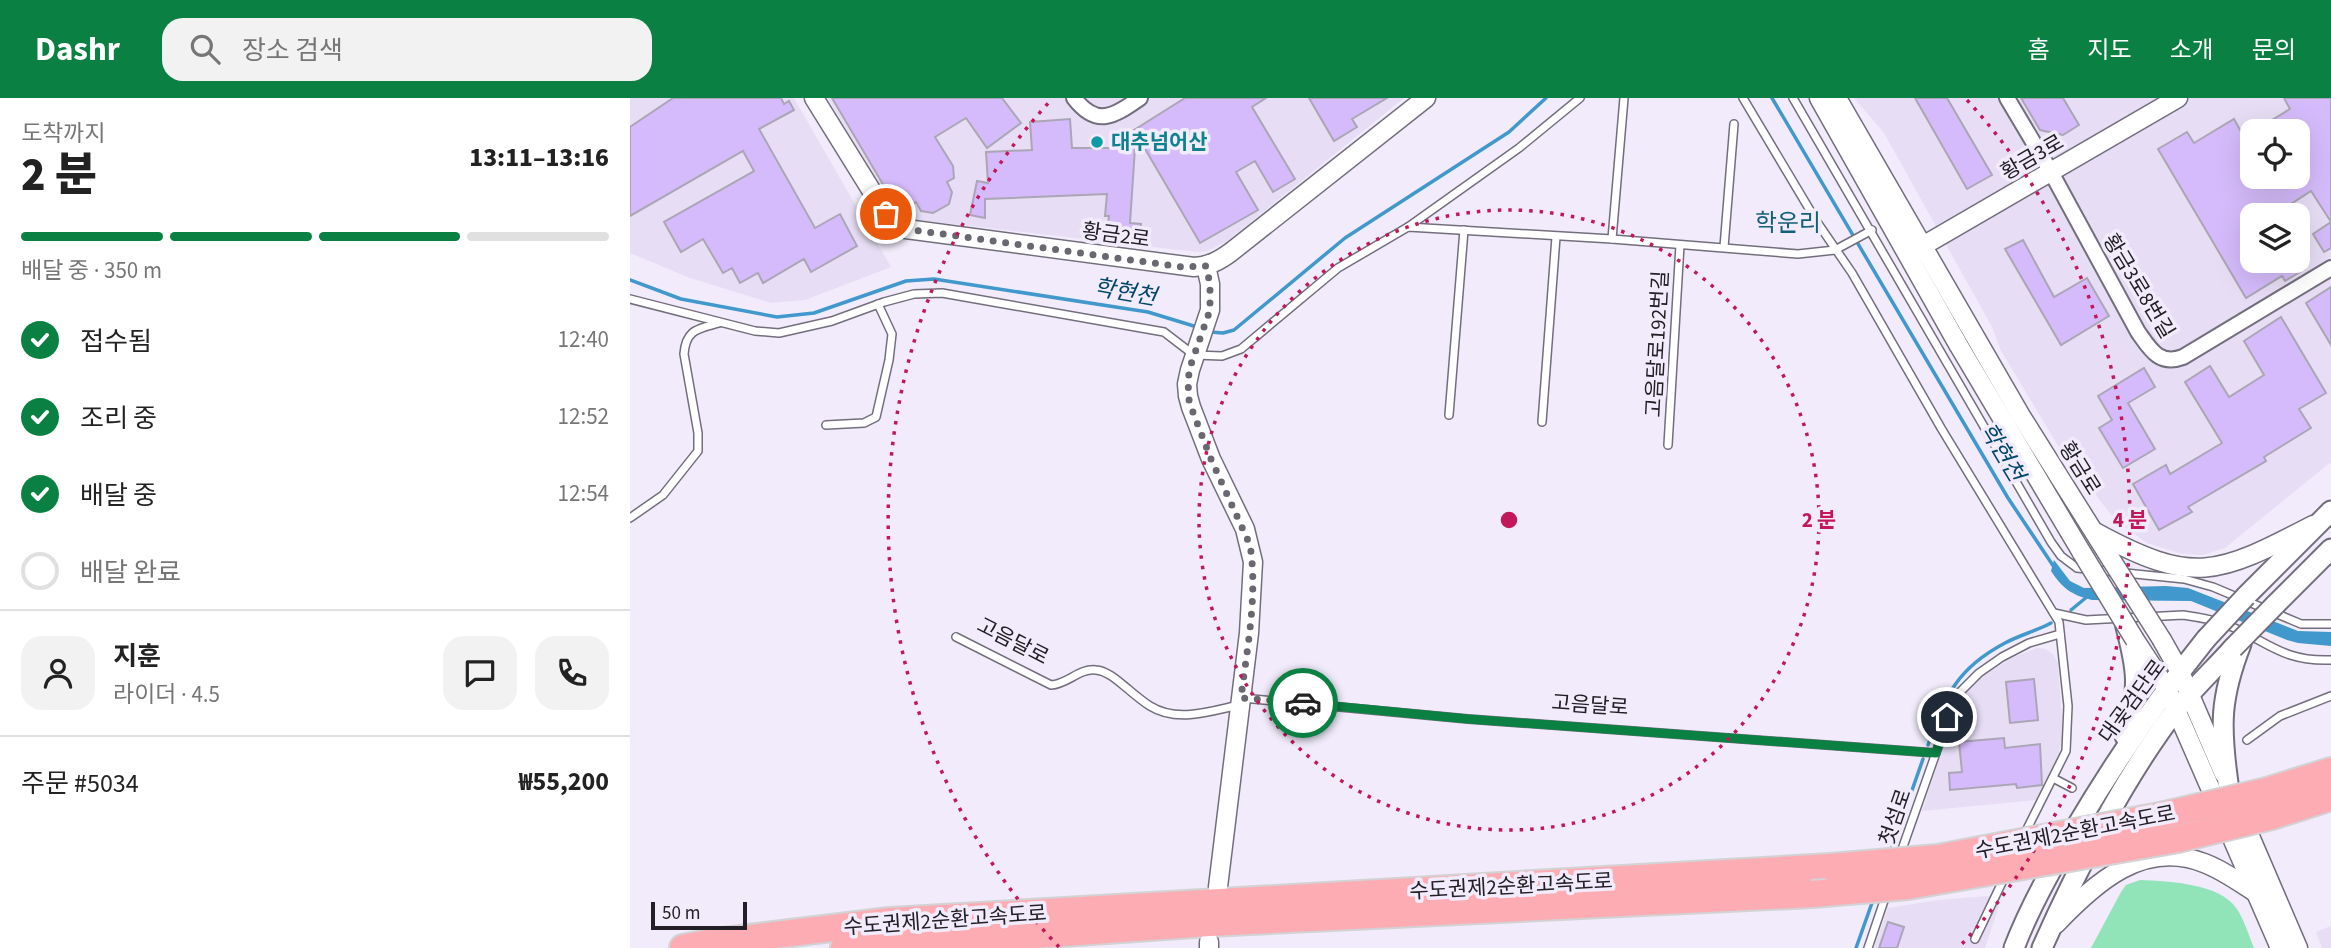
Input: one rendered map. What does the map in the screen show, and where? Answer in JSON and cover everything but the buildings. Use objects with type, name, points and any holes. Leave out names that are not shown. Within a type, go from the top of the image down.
[{"type":"highway","name":"수도권제2순환고속도로","points":[[844,948],[1209,923],[1812,894],[1908,886],[2178,839],[2269,804],[2331,771]]},
{"type":"highway","name":"수도권제2순환고속도로","points":[[683,948],[890,921],[1831,867],[1938,858],[2160,816],[2331,797]]},
{"type":"main road","name":"대곶검단로","points":[[2014,948],[2047,875],[2119,757],[2167,689],[2206,639],[2325,517]]},
{"type":"main road","name":"대곶검단로","points":[[2045,940],[2096,838],[2150,747],[2176,710],[2331,549]]},
{"type":"main road","points":[[2119,757],[2136,697],[2134,644],[2125,623]]},
{"type":"main road","points":[[2228,783],[2221,721],[2238,647]]},
{"type":"street","name":"황금2로","points":[[814,98],[886,214],[894,223],[906,229],[1182,267],[1206,266]]},
{"type":"street","points":[[1074,98],[1084,110],[1100,117],[1121,112],[1140,98]]},
{"type":"street","points":[[1218,887],[1249,633],[1253,562],[1245,529],[1211,459],[1191,407],[1187,384],[1207,320],[1210,297],[1206,266],[1231,252],[1426,98]]},
{"type":"street","name":"황금로","points":[[1819,98],[2162,640],[2180,672],[2298,948]]},
{"type":"street","name":"황금로","points":[[1837,98],[1915,251],[2082,552],[2125,623]]},
{"type":"street","name":"황금3로8번길","points":[[2007,98],[2138,331],[2149,349],[2158,357],[2166,360],[2183,357],[2331,268]]},
{"type":"street","name":"황금3로","points":[[1915,251],[2178,98]]},
{"type":"street","points":[[2093,530],[2141,556],[2178,567],[2218,567],[2250,557],[2325,517]]},
{"type":"street","points":[[2134,644],[2167,689],[2280,948]]},
{"type":"street","points":[[2045,940],[2087,893],[2110,874],[2156,857],[2180,857],[2205,863],[2256,892]]},
{"type":"lane","points":[[630,299],[755,331],[779,333],[832,321],[914,294],[942,293],[1164,332],[1196,349],[1222,356],[1241,349],[1338,268],[1408,227],[1519,148],[1580,98]]},
{"type":"lane","points":[[1612,239],[1624,98]]},
{"type":"lane","points":[[1743,98],[1839,248],[1987,505],[2054,613],[2060,634],[2068,706],[2066,751],[2017,851]]},
{"type":"lane","points":[[1793,98],[2051,542],[2068,563],[2086,570],[2184,579],[2213,587],[2301,624],[2331,624]]},
{"type":"lane","points":[[1724,247],[1734,124]]},
{"type":"lane","name":"고음달로192번길","points":[[1408,227],[1612,239],[1798,254],[1839,248]]},
{"type":"lane","points":[[1449,415],[1464,230]]},
{"type":"lane","points":[[1839,248],[1869,232]]},
{"type":"lane","points":[[1542,422],[1556,237]]},
{"type":"lane","name":"고음달로192번길","points":[[1668,445],[1680,245]]},
{"type":"lane","points":[[825,425],[864,423],[876,416],[892,334],[878,304]]},
{"type":"lane","points":[[630,518],[663,495],[698,451],[698,433],[684,354],[685,342],[691,333],[720,322]]},
{"type":"lane","points":[[2054,613],[2086,620],[2168,615],[2195,617],[2225,624],[2293,657],[2331,660]]},
{"type":"lane","name":"첫섬로","points":[[1895,870],[1956,696],[1966,684],[2002,657],[2029,643],[2060,634]]},
{"type":"lane","name":"고음달로","points":[[956,637],[1051,685],[1059,685],[1085,671],[1097,670],[1115,679],[1150,706],[1172,714],[1202,713],[1241,701],[1936,753]]},
{"type":"lane","points":[[2247,740],[2280,716],[2331,696]]},
{"type":"lane","points":[[2053,778],[2072,788]]},
{"type":"lane","points":[[2136,821],[2164,822],[2176,817],[2195,800]]},
{"type":"lane","points":[[1975,939],[2011,863]]},
{"type":"lane","points":[[1868,948],[1891,882]]},
{"type":"shaded area","points":[[630,98],[794,98],[891,267],[805,300],[771,303],[690,278],[630,253]]},
{"type":"shaded area","points":[[828,98],[1404,98],[1226,242],[1207,251],[1197,252],[909,219],[892,208]]},
{"type":"shaded area","points":[[1854,98],[2331,98],[2331,462],[2225,548],[2203,555],[2182,554],[2147,543],[2116,521],[2083,473],[2057,444],[2001,351],[1992,327],[1884,133]]},
{"type":"shaded area","points":[[2037,648],[2053,654],[2058,663],[2063,737],[2056,762],[2036,800],[1922,811],[1957,705],[1966,691],[2009,659]]},
{"type":"shaded area","points":[[1988,896],[2001,900],[1985,948],[1874,948],[1888,908]]},
{"type":"shaded area","points":[[2331,926],[2331,948],[2322,948],[2316,932]]},
{"type":"green space","points":[[2140,880],[2188,884],[2223,896],[2239,913],[2254,948],[2091,948],[2126,885]]},
{"type":"water","points":[[2054,560],[2070,581],[2084,588],[2188,588],[2298,631],[2331,632],[2331,646],[2287,640],[2191,601],[2085,598],[2068,590],[2055,577],[2051,571]]},
{"type":"waterway","name":"학현천","points":[[1210,332],[1234,330],[1345,238],[1509,132],[1546,98]]},
{"type":"waterway","name":"학현천","points":[[1772,98],[2008,498],[2054,567]]},
{"type":"waterway","name":"학현천","points":[[630,280],[681,299],[777,317],[814,313],[906,281],[934,279],[1148,312],[1197,327]]},
{"type":"waterway","points":[[2071,610],[2088,596]]},
{"type":"waterway","points":[[1928,745],[1947,698],[1975,663],[2005,643],[2051,623]]},
{"type":"waterway","points":[[1891,850],[1923,759]]},
{"type":"waterway","points":[[1856,948],[1873,900]]},
{"type":"way so far","points":[[886,214],[894,223],[906,229],[1182,267],[1206,266],[1210,284],[1210,310],[1189,370],[1187,384],[1191,407],[1211,459],[1245,529],[1253,562],[1249,633],[1241,698],[1303,703]]},
{"type":"place","name":"대추넘어산","points":[[1097,142]]},
{"type":"district","name":"학운리","points":[[1788,223]]},
{"type":"route","points":[[1303,703],[1468,719],[1936,753],[1947,717]]}]
